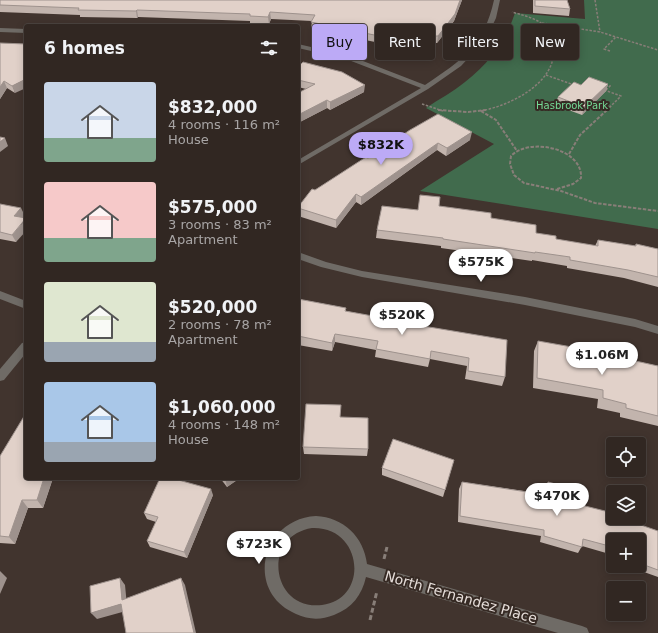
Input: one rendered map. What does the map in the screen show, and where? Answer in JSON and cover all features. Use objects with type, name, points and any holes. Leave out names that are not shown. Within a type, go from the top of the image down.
[{"type":"street","points":[[300,162],[410,98],[459,65],[483,39],[493,18],[497,0]]},
{"type":"street","points":[[0,30],[24,31]]},
{"type":"street","points":[[300,46],[348,57],[426,88]]},
{"type":"street","points":[[300,256],[324,265],[362,274],[525,302],[635,323],[658,330]]},
{"type":"street","points":[[0,295],[24,303]]},
{"type":"street","points":[[0,377],[24,348]]},
{"type":"street","points":[[314,522],[326,522],[339,528],[353,539],[359,553],[362,569],[358,582],[348,599],[334,608],[324,612],[308,612],[287,602],[274,582],[271,571],[273,555],[279,541],[290,530],[300,525],[314,522]]},
{"type":"street","name":"North Fernandez Place","points":[[362,569],[582,633]]},
{"type":"path","points":[[595,0],[600,32]]},
{"type":"path","points":[[410,98],[427,106],[465,112],[481,111],[504,104],[522,96],[546,75],[553,62],[555,53],[554,44],[551,33],[541,23],[529,16],[512,12]]},
{"type":"path","points":[[541,23],[600,32],[658,50]]},
{"type":"path","points":[[610,50],[604,49],[616,37]]},
{"type":"path","points":[[546,75],[580,87]]},
{"type":"path","points":[[606,90],[611,85]]},
{"type":"path","points":[[568,154],[580,135],[621,96],[599,88]]},
{"type":"path","points":[[481,111],[496,120],[517,151]]},
{"type":"path","points":[[530,146],[554,148],[568,154],[581,166],[582,174],[578,181],[572,186],[557,189],[539,188],[519,180],[509,164],[511,157],[517,151],[530,146]]},
{"type":"path","points":[[557,189],[586,201],[658,211]]},
{"type":"green space","name":"Hasbrook Park","points":[[584,0],[658,0],[658,229],[420,191],[494,144],[426,108],[460,86],[474,75],[488,60],[513,60],[513,24],[511,24],[515,13],[585,19]]},
{"type":"building","points":[[0,0],[460,0],[455,14],[447,24],[443,24],[443,30],[438,36],[435,36],[435,24],[375,24],[375,35],[367,34],[367,24],[321,24],[311,22],[315,15],[270,12],[268,17],[250,16],[250,14],[137,10],[78,10],[79,8],[0,5]]},
{"type":"building","points":[[535,0],[567,0],[570,9],[535,6]]},
{"type":"building","points":[[0,43],[24,44],[24,80],[12,86],[4,81],[0,87]]},
{"type":"building","points":[[303,62],[342,72],[365,85],[330,102],[327,100],[300,114],[300,92],[315,84],[300,80],[300,65]]},
{"type":"building","points":[[589,77],[608,84],[584,107],[558,97],[574,82],[581,85]]},
{"type":"building","points":[[438,114],[472,132],[447,148],[438,143],[361,197],[356,194],[336,220],[300,209],[300,204],[312,189],[315,190],[366,157],[368,158],[410,130]]},
{"type":"building","points":[[0,137],[5,138],[0,142]]},
{"type":"building","points":[[420,195],[440,197],[439,206],[491,213],[491,218],[536,225],[536,233],[556,236],[556,239],[598,246],[598,240],[636,246],[636,244],[658,249],[658,277],[570,260],[570,257],[535,253],[443,238],[377,230],[382,206],[418,210]]},
{"type":"building","points":[[0,204],[21,208],[14,216],[24,218],[24,220],[12,235],[0,232]]},
{"type":"building","points":[[300,299],[346,308],[345,311],[384,318],[385,313],[412,318],[411,324],[507,340],[505,377],[468,371],[469,358],[431,351],[430,359],[376,349],[378,341],[335,334],[332,343],[300,336]]},
{"type":"building","points":[[538,341],[589,350],[589,354],[631,364],[631,360],[658,366],[658,416],[626,408],[626,404],[603,398],[603,390],[537,378]]},
{"type":"building","points":[[306,404],[341,405],[340,417],[368,418],[368,449],[303,447]]},
{"type":"building","points":[[24,416],[24,480],[43,480],[37,500],[22,500],[9,537],[0,536],[0,456]]},
{"type":"building","points":[[393,439],[454,460],[445,490],[382,468]]},
{"type":"building","points":[[159,480],[178,480],[211,489],[184,552],[147,541],[158,517],[144,513]]},
{"type":"building","points":[[462,482],[547,495],[548,482],[586,492],[585,506],[606,511],[606,525],[641,525],[658,531],[658,570],[646,566],[646,533],[606,533],[606,545],[583,539],[582,547],[544,536],[544,530],[460,516]]},
{"type":"building","points":[[120,578],[122,600],[181,578],[194,633],[126,633],[121,604],[91,613],[90,586]]}]
